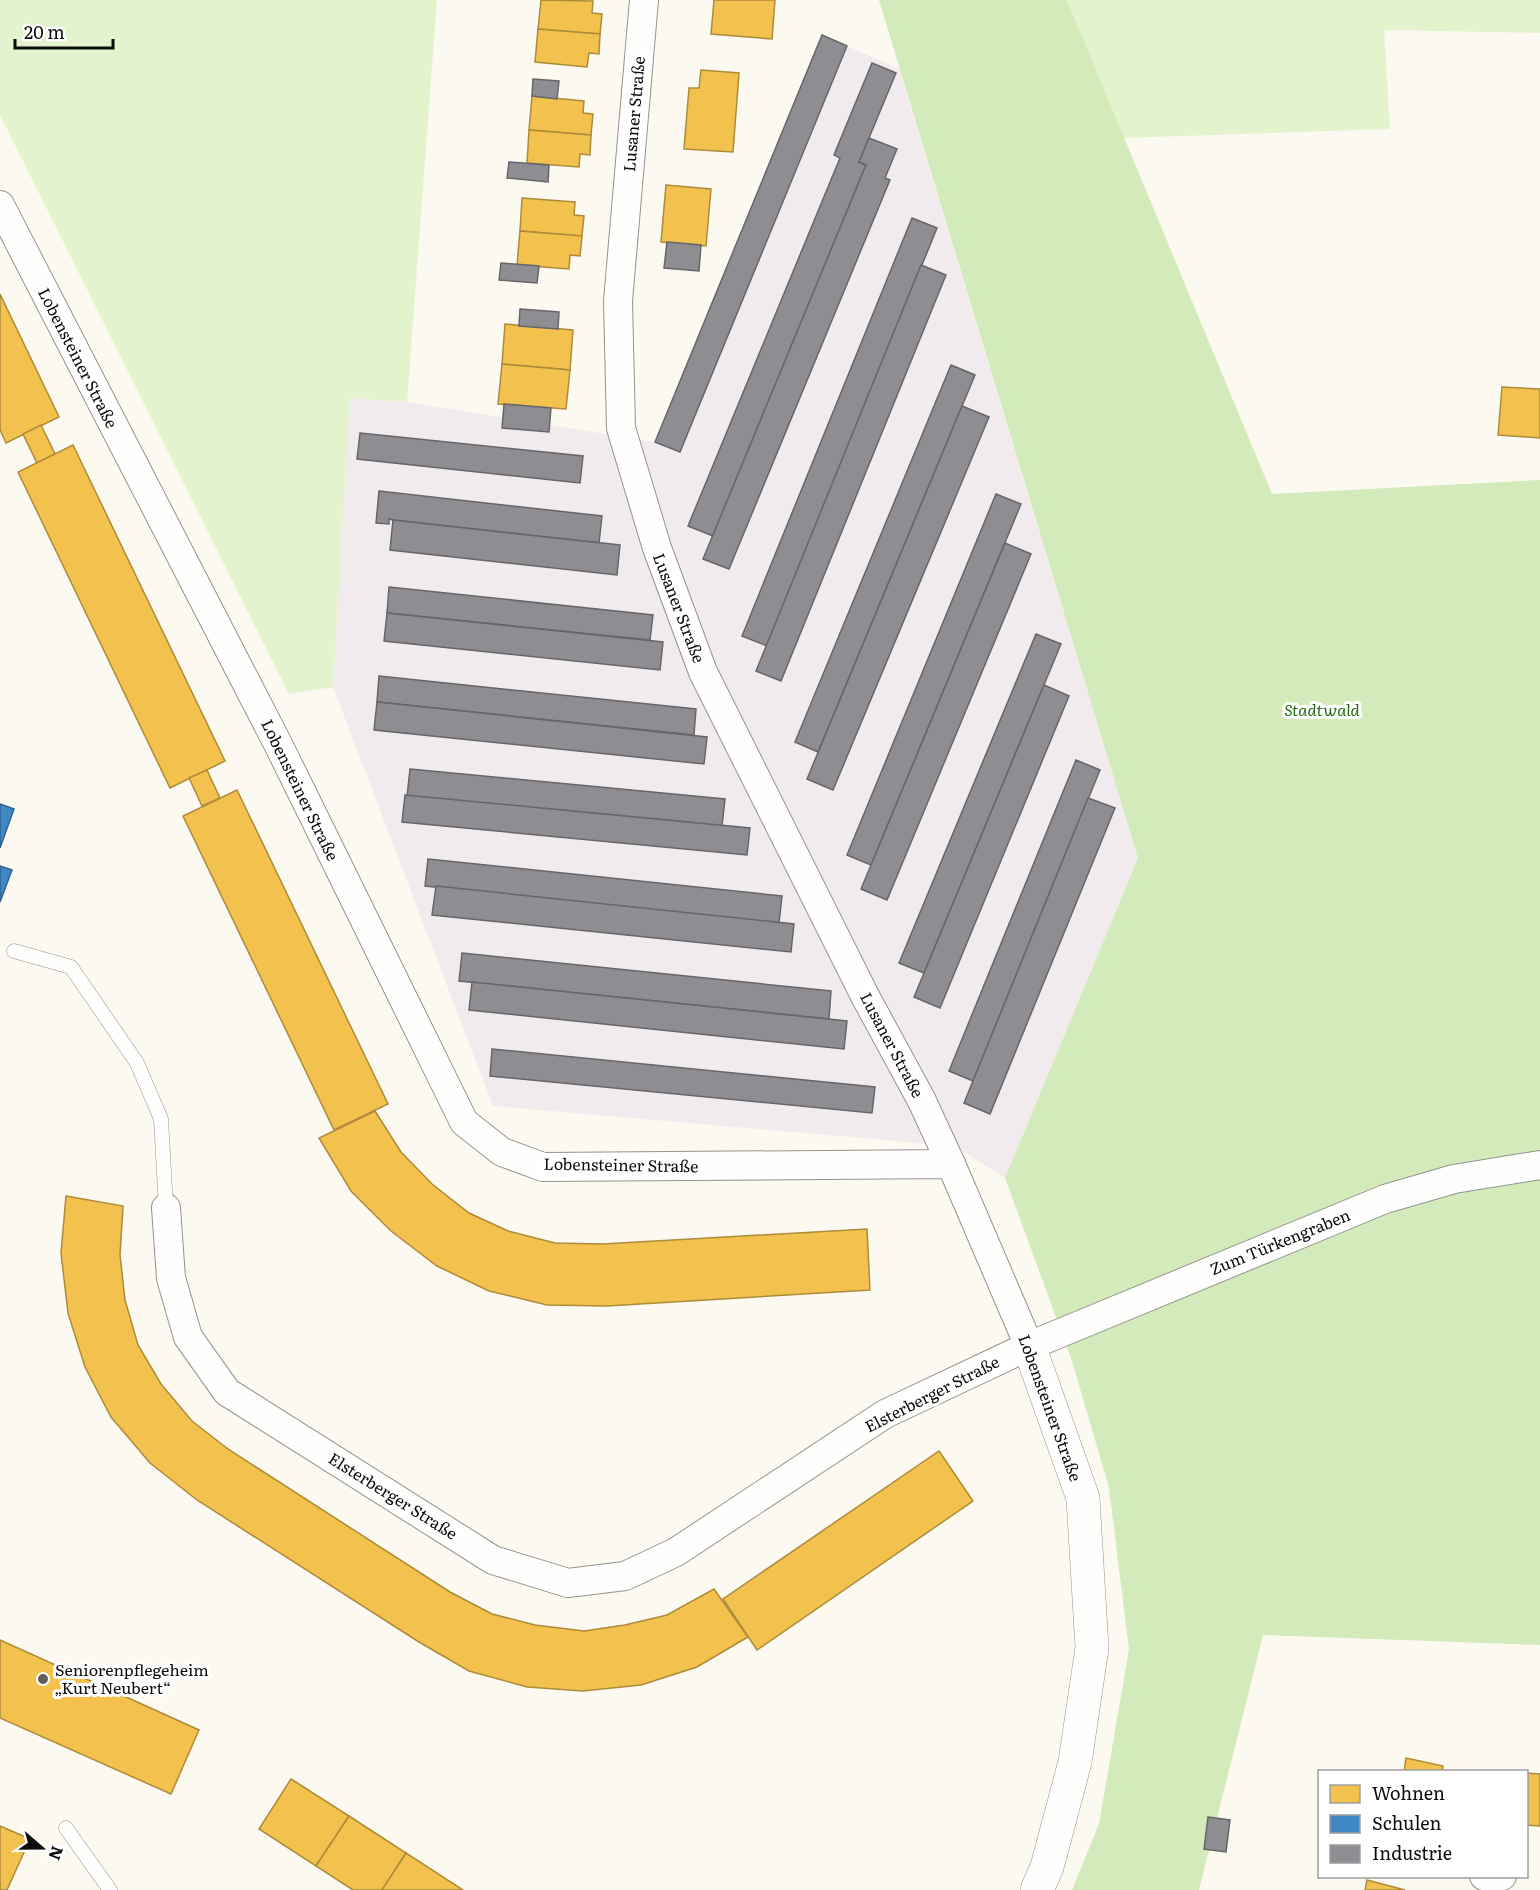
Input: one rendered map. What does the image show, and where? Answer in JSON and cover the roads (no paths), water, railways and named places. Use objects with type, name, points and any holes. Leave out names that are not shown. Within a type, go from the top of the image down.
[{"type":"street","name":"Lusaner Straße","points":[[644,0],[618,301],[621,428],[657,548],[703,672],[865,996],[922,1101],[951,1164]]},
{"type":"street","name":"Lobensteiner Straße","points":[[0,205],[280,748],[464,1122],[502,1152],[543,1167],[951,1164],[1029,1346],[1083,1498],[1092,1648],[1076,1762],[1047,1867],[1037,1890]]},
{"type":"street","name":"Zum Türkengraben","points":[[1029,1346],[1385,1199],[1454,1179],[1540,1165]]},
{"type":"street","name":"Elsterberger Straße","points":[[166,1208],[171,1278],[188,1337],[227,1392],[493,1560],[568,1583],[625,1576],[676,1552],[885,1414],[1029,1346]]},
{"type":"lane","name":"Elsterberger Straße","points":[[14,951],[71,967],[137,1063],[161,1119],[166,1208]]},
{"type":"lane","points":[[66,1828],[108,1889]]},
{"type":"place","name":"Seniorenpflegeheim „Kurt Neubert“","points":[[43,1679]]},
{"type":"park label","name":"Stadtwald","points":[[1322,710]]}]
